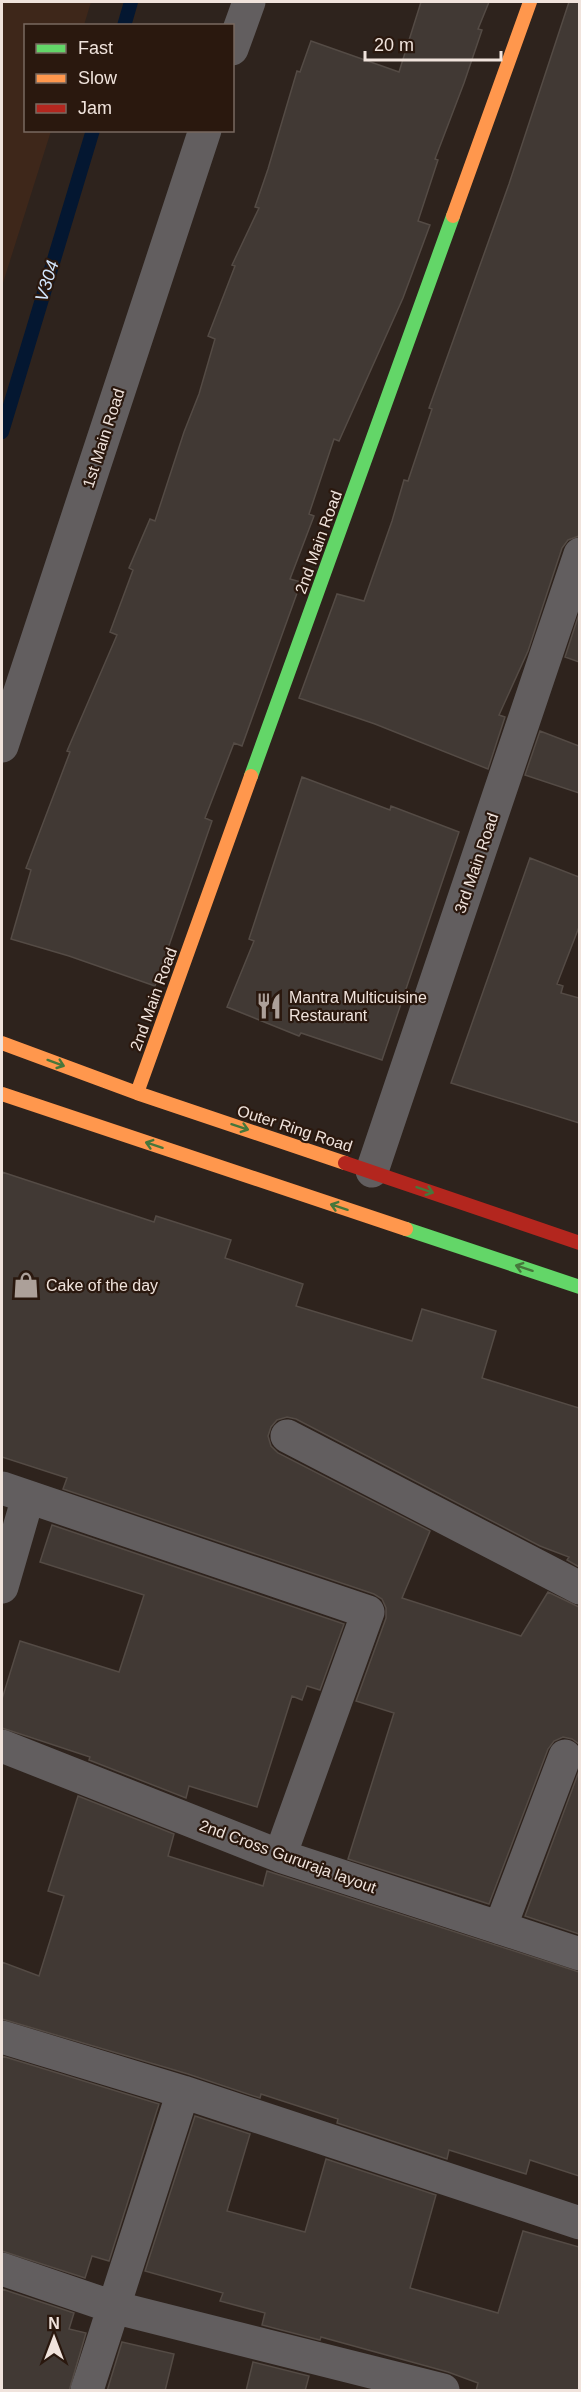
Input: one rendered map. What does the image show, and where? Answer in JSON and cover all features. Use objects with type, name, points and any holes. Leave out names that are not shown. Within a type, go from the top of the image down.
[{"type":"main road","name":"2nd Main Road","points":[[137,1093],[530,2]]},
{"type":"main road","name":"Outer Ring Road","points":[[2,1043],[137,1093],[579,1243]]},
{"type":"main road","points":[[2,1094],[579,1287]]},
{"type":"street","points":[[234,43],[249,2]]},
{"type":"street","name":"1st Main Road","points":[[2,746],[204,132]]},
{"type":"street","name":"3rd Main Road","points":[[372,1171],[579,554]]},
{"type":"street","points":[[287,1436],[579,1588]]},
{"type":"street","points":[[2,1587],[15,1492],[368,1612],[280,1856]]},
{"type":"street","name":"2nd Cross Gururaja layout","points":[[2,1746],[280,1856],[579,1954]]},
{"type":"street","points":[[500,1928],[565,1756]]},
{"type":"street","points":[[2,2037],[183,2092],[579,2223]]},
{"type":"street","points":[[87,2391],[183,2092]]},
{"type":"street","points":[[2,2269],[113,2307],[443,2391]]},
{"type":"shaded area","points":[[2,2],[91,2],[84,24],[24,24],[24,132],[51,132],[2,286]]},
{"type":"building","points":[[421,2],[489,2],[478,29],[482,30],[464,83],[435,159],[438,160],[418,221],[430,225],[403,298],[339,441],[334,439],[309,514],[314,516],[290,579],[301,582],[242,746],[234,743],[205,818],[212,821],[155,986],[69,956],[11,939],[31,870],[26,868],[70,752],[67,751],[117,635],[110,632],[133,570],[129,568],[150,519],[155,521],[199,394],[215,339],[208,336],[235,266],[232,265],[259,208],[255,207],[297,71],[300,72],[311,41],[399,72]]},
{"type":"building","points":[[569,2],[579,2],[579,536],[568,540],[562,548],[528,651],[499,715],[505,717],[488,769],[375,724],[299,698],[337,594],[364,601],[404,480],[408,481],[432,409],[429,408],[509,184]]},
{"type":"building","points":[[579,614],[579,662],[565,657]]},
{"type":"building","points":[[540,731],[579,746],[579,793],[525,775]]},
{"type":"building","points":[[302,777],[390,810],[391,806],[459,832],[382,1060],[301,1033],[299,1036],[227,1007],[254,941],[249,939]]},
{"type":"building","points":[[530,858],[579,877],[579,927],[557,984],[563,986],[561,993],[579,998],[579,1123],[451,1083]]},
{"type":"building","points":[[2,1172],[154,1222],[156,1216],[231,1240],[225,1258],[303,1284],[296,1306],[412,1341],[422,1309],[496,1331],[482,1378],[579,1408],[579,1567],[567,1560],[569,1557],[540,1546],[296,1419],[287,1417],[277,1420],[268,1436],[271,1446],[278,1453],[430,1531],[402,1598],[521,1636],[548,1592],[579,1607],[579,1744],[563,1737],[554,1741],[548,1749],[489,1904],[348,1859],[394,1713],[356,1701],[386,1618],[386,1608],[382,1599],[374,1594],[63,1489],[67,1478],[2,1457]]},
{"type":"building","points":[[52,1525],[344,1624],[320,1690],[307,1686],[302,1700],[292,1696],[257,1807],[189,1786],[186,1798],[89,1760],[90,1757],[2,1728],[2,1699],[20,1641],[119,1672],[144,1595],[40,1562]]},
{"type":"building","points":[[579,1771],[579,1934],[525,1916]]},
{"type":"building","points":[[78,1796],[174,1834],[168,1856],[263,1886],[267,1871],[579,1972],[579,2176],[530,2160],[526,2174],[449,2150],[447,2159],[337,2123],[338,2119],[261,2094],[260,2098],[188,2074],[2,2019],[2,1962],[39,1976],[64,1896],[48,1891]]},
{"type":"building","points":[[2,2056],[159,2104],[109,2261],[92,2256],[85,2278],[2,2251]]},
{"type":"building","points":[[195,2116],[250,2134],[227,2211],[305,2232],[326,2159],[436,2195],[410,2288],[498,2313],[523,2231],[579,2247],[579,2391],[476,2391],[478,2383],[448,2372],[321,2337],[320,2340],[262,2325],[265,2313],[220,2301],[223,2293],[145,2271]]},
{"type":"building","points":[[2,2289],[74,2313],[69,2329],[86,2333],[69,2391],[2,2391]]},
{"type":"building","points":[[122,2342],[174,2354],[165,2391],[107,2391]]},
{"type":"building","points":[[253,2362],[309,2376],[305,2391],[246,2391]]},
{"type":"waterway","name":"V304","points":[[125,24],[131,2]]},
{"type":"waterway","name":"V304","points":[[2,432],[92,132]]},
{"type":"traffic: fast","points":[[251,776],[453,216]]},
{"type":"traffic: fast","points":[[406,1229],[580,1287]]},
{"type":"traffic: slow","points":[[453,216],[530,2]]},
{"type":"traffic: slow","points":[[137,1093],[251,776]]},
{"type":"traffic: slow","points":[[2,1043],[137,1093],[345,1163]]},
{"type":"traffic: slow","points":[[2,1094],[406,1229]]},
{"type":"traffic: jam","points":[[345,1163],[580,1243]]},
{"type":"place","name":"Mantra Multicuisine Restaurant","points":[[269,1006]]},
{"type":"place","name":"Cake of the day","points":[[26,1285]]}]
